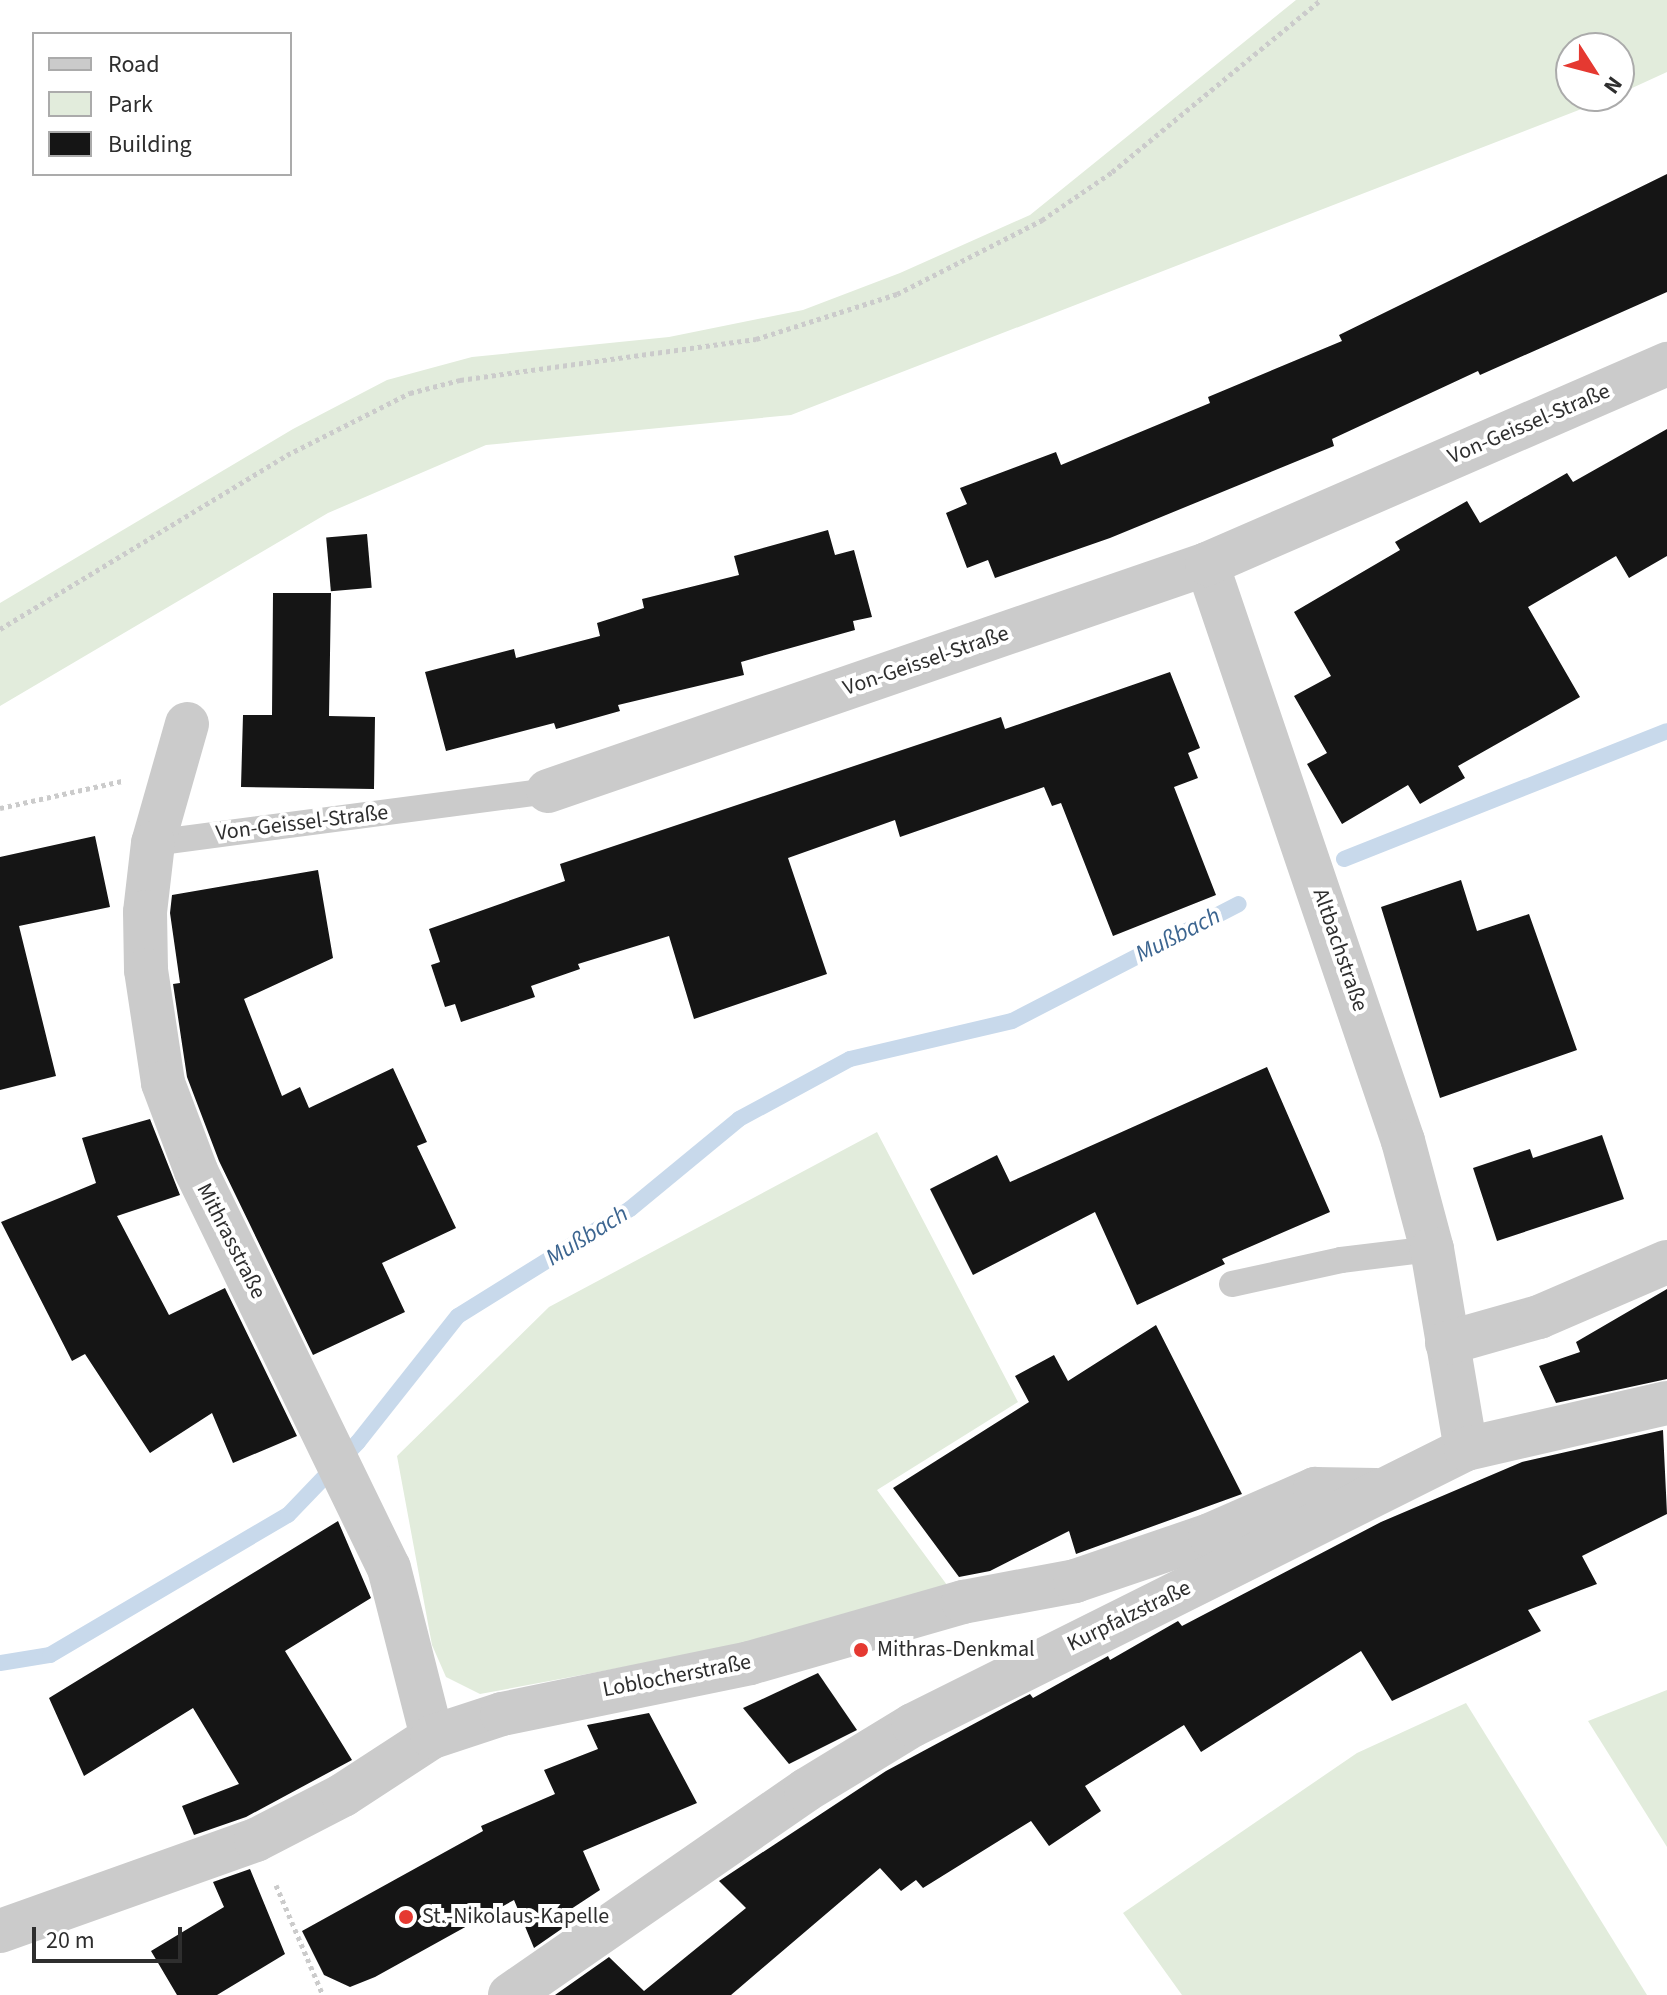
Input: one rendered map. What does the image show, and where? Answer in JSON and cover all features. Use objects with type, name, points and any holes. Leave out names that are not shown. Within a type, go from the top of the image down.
[{"type":"street","name":"Von-Geissel-Straße","points":[[548,791],[1207,564],[1667,364]]},
{"type":"street","name":"Altbachstraße","points":[[1207,564],[1378,1061],[1432,1249],[1466,1449]]},
{"type":"street","name":"Mithrasstraße","points":[[187,724],[153,843],[145,912],[146,970],[163,1083],[196,1171],[369,1520],[410,1637],[432,1737]]},
{"type":"street","points":[[1447,1343],[1539,1317],[1667,1262]]},
{"type":"street","name":"Kurpfalzstraße","points":[[510,1995],[806,1790],[913,1725],[1376,1490],[1466,1449],[1667,1403]]},
{"type":"street","name":"Loblocherstraße","points":[[0,1931],[256,1840],[343,1795],[432,1737],[545,1702],[736,1666],[963,1602],[1075,1581],[1210,1535],[1315,1489],[1376,1490]]},
{"type":"lane","name":"Von-Geissel-Straße","points":[[153,843],[548,791]]},
{"type":"lane","points":[[1232,1284],[1341,1260],[1432,1249]]},
{"type":"path","points":[[0,629],[287,455],[410,393],[460,380],[756,339],[897,294],[1042,220],[1112,172],[1321,0]]},
{"type":"path","points":[[0,808],[171,774]]},
{"type":"path","points":[[275,1882],[323,1995]]},
{"type":"green space","points":[[1296,0],[1667,0],[1667,72],[1635,87],[1635,32],[1555,32],[1555,112],[1574,112],[791,415],[486,445],[328,513],[0,706],[0,603],[293,429],[387,380],[472,357],[669,337],[803,310],[900,273],[1030,215]]},
{"type":"green space","points":[[877,1132],[1018,1402],[877,1490],[947,1585],[758,1642],[480,1694],[446,1677],[432,1645],[397,1456],[549,1307]]},
{"type":"green space","points":[[1667,1690],[1667,1847],[1588,1721]]},
{"type":"green space","points":[[1466,1703],[1647,1995],[1182,1995],[1123,1913],[1357,1753]]},
{"type":"building","points":[[1667,174],[1667,292],[1480,375],[1478,371],[1332,439],[1334,446],[1110,538],[995,578],[988,560],[967,568],[946,513],[967,504],[960,488],[1056,452],[1061,465],[1210,403],[1208,397],[1342,341],[1339,335]]},
{"type":"building","points":[[1667,429],[1667,556],[1629,578],[1616,556],[1528,607],[1580,697],[1458,766],[1465,778],[1420,804],[1408,785],[1342,824],[1307,764],[1327,753],[1294,696],[1331,676],[1294,612],[1400,550],[1395,542],[1467,501],[1480,523],[1567,473],[1573,482]]},
{"type":"building","points":[[828,530],[835,555],[854,550],[872,617],[853,621],[855,630],[741,662],[744,675],[618,705],[620,711],[556,729],[554,723],[446,751],[425,672],[514,649],[516,658],[600,636],[597,623],[644,608],[642,599],[739,575],[734,556]]},
{"type":"building","points":[[367,534],[372,588],[331,591],[326,538]]},
{"type":"building","points":[[273,593],[331,593],[329,716],[375,717],[374,789],[241,787],[243,715],[272,715]]},
{"type":"building","points":[[1170,672],[1200,748],[1188,753],[1198,778],[1174,787],[1216,895],[1113,936],[1061,803],[1052,806],[1044,787],[900,837],[895,820],[788,858],[827,974],[694,1019],[669,936],[578,964],[580,969],[531,986],[535,997],[461,1022],[455,1004],[445,1007],[431,965],[440,962],[429,929],[565,881],[560,864],[1001,717],[1005,729]]},
{"type":"building","points":[[95,836],[110,907],[19,926],[56,1076],[0,1090],[0,857]]},
{"type":"building","points":[[318,870],[333,958],[244,999],[282,1096],[300,1087],[309,1108],[393,1068],[427,1142],[417,1146],[456,1228],[382,1263],[405,1312],[313,1355],[219,1161],[187,1077],[173,984],[180,983],[170,913],[172,895]]},
{"type":"building","points":[[1461,880],[1477,931],[1529,914],[1577,1050],[1440,1098],[1381,907]]},
{"type":"building","points":[[1267,1067],[1330,1212],[1222,1259],[1225,1264],[1137,1305],[1095,1212],[973,1275],[930,1189],[997,1155],[1010,1182]]},
{"type":"building","points":[[150,1119],[180,1195],[117,1216],[169,1315],[225,1288],[297,1436],[233,1463],[212,1413],[150,1453],[85,1354],[72,1361],[1,1222],[96,1183],[82,1138]]},
{"type":"building","points":[[1602,1135],[1624,1199],[1497,1241],[1473,1168],[1530,1149],[1533,1158]]},
{"type":"building","points":[[1667,1289],[1667,1379],[1556,1403],[1539,1366],[1580,1352],[1576,1342]]},
{"type":"building","points":[[1156,1325],[1242,1494],[1076,1554],[1069,1531],[990,1571],[959,1577],[893,1488],[1029,1402],[1015,1376],[1054,1355],[1068,1381]]},
{"type":"building","points":[[1663,1430],[1667,1514],[1582,1556],[1597,1584],[1528,1610],[1541,1631],[1392,1701],[1361,1651],[1201,1752],[1184,1725],[1085,1786],[1101,1811],[1049,1846],[1031,1821],[923,1888],[916,1880],[901,1891],[880,1868],[731,1995],[555,1995],[609,1957],[644,1991],[746,1908],[719,1881],[886,1771],[1030,1694],[1033,1698],[1108,1656],[1110,1660],[1178,1621],[1182,1626],[1381,1522],[1522,1462]]},
{"type":"building","points":[[338,1521],[371,1598],[285,1651],[352,1760],[246,1817],[194,1835],[182,1806],[239,1784],[193,1708],[84,1776],[49,1698]]},
{"type":"building","points":[[818,1673],[857,1730],[789,1764],[743,1708]]},
{"type":"building","points":[[649,1713],[697,1803],[583,1851],[600,1890],[565,1913],[573,1921],[534,1948],[514,1900],[375,1977],[350,1987],[324,1975],[302,1931],[483,1831],[481,1826],[555,1794],[544,1770],[598,1749],[587,1725]]},
{"type":"building","points":[[250,1869],[285,1954],[217,1995],[177,1995],[151,1951],[224,1907],[213,1882]]},
{"type":"waterway","name":"Mußbach","points":[[1344,859],[1667,731]]},
{"type":"waterway","name":"Mußbach","points":[[0,1663],[50,1655],[288,1515],[358,1442],[458,1316],[630,1209],[739,1119],[850,1059],[1012,1021],[1239,904]]},
{"type":"place","name":"Mithras-Denkmal","points":[[861,1650]]},
{"type":"place","name":"St.-Nikolaus-Kapelle","points":[[406,1917]]}]
